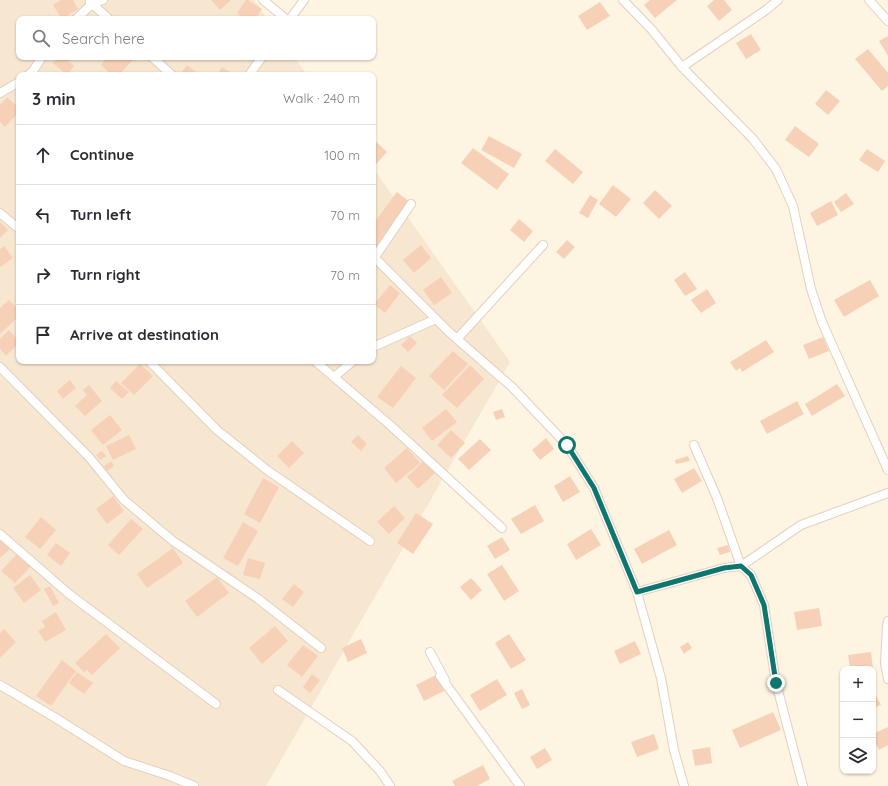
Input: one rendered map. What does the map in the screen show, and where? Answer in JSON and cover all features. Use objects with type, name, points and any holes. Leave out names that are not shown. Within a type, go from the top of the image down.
[{"type":"street","points":[[78,16],[90,2],[103,0]]},
{"type":"street","points":[[263,0],[282,16]]},
{"type":"street","points":[[292,16],[304,0]]},
{"type":"street","points":[[623,0],[652,30],[682,67],[753,139],[776,169],[793,206],[811,289],[822,322],[888,470]]},
{"type":"street","points":[[682,67],[766,10],[778,0]]},
{"type":"street","points":[[869,0],[888,21]]},
{"type":"street","points":[[90,2],[106,16]]},
{"type":"street","points":[[32,72],[40,60]]},
{"type":"street","points":[[155,60],[169,72]]},
{"type":"street","points":[[251,72],[260,60]]},
{"type":"street","points":[[0,93],[16,85]]},
{"type":"street","points":[[376,253],[411,204]]},
{"type":"street","points":[[0,213],[16,226]]},
{"type":"street","points":[[457,339],[543,245]]},
{"type":"street","points":[[376,258],[457,339],[512,387],[567,445],[594,488],[637,592],[661,678],[674,750],[684,786]]},
{"type":"street","points":[[376,346],[436,319]]},
{"type":"street","points":[[152,364],[217,430],[267,470],[370,541]]},
{"type":"street","points":[[319,364],[390,425],[502,528]]},
{"type":"street","points":[[334,377],[349,364]]},
{"type":"street","points":[[0,367],[89,457],[124,500],[173,541],[257,598],[321,648]]},
{"type":"street","points":[[694,445],[717,498],[741,566],[751,575],[764,605],[776,683],[803,786]]},
{"type":"street","points":[[637,592],[724,568],[741,566],[801,525],[888,493]]},
{"type":"street","points":[[0,534],[69,594],[216,704]]},
{"type":"street","points":[[888,621],[885,663],[888,679]]},
{"type":"street","points":[[430,652],[454,696]]},
{"type":"street","points":[[440,676],[520,786]]},
{"type":"street","points":[[0,685],[124,761],[170,776],[194,786]]},
{"type":"street","points":[[278,690],[352,742],[380,771],[390,786]]},
{"type":"shaded area","points":[[0,0],[254,0],[265,16],[16,16],[16,60],[296,60],[305,72],[16,72],[16,364],[376,364],[376,172],[510,362],[266,786],[0,786]]},
{"type":"building","points":[[61,0],[73,0],[78,9],[67,16],[60,16],[53,5]]},
{"type":"building","points":[[211,0],[231,0],[220,10]]},
{"type":"building","points":[[246,0],[262,9],[257,16],[241,16],[237,13]]},
{"type":"building","points":[[650,0],[677,0],[655,18],[644,5]]},
{"type":"building","points":[[714,0],[724,0],[732,10],[719,21],[707,6]]},
{"type":"building","points":[[600,2],[610,16],[587,30],[578,16]]},
{"type":"building","points":[[751,34],[761,50],[746,59],[736,43]]},
{"type":"building","points":[[888,36],[888,56],[879,41]]},
{"type":"building","points":[[868,49],[888,73],[888,86],[882,91],[855,59]]},
{"type":"building","points":[[56,60],[67,60],[74,66],[69,72],[64,72],[53,63]]},
{"type":"building","points":[[105,60],[132,60],[122,72],[109,72],[101,65]]},
{"type":"building","points":[[187,65],[196,72],[182,72]]},
{"type":"building","points":[[222,67],[230,72],[219,72]]},
{"type":"building","points":[[826,90],[840,101],[828,115],[815,104]]},
{"type":"building","points":[[7,97],[16,105],[16,115],[5,127],[0,122],[0,105]]},
{"type":"building","points":[[795,126],[819,144],[809,157],[785,140]]},
{"type":"building","points":[[489,136],[522,154],[514,168],[481,150]]},
{"type":"building","points":[[376,142],[387,152],[376,164]]},
{"type":"building","points":[[473,148],[509,174],[497,190],[461,163]]},
{"type":"building","points":[[555,149],[583,172],[573,184],[545,161]]},
{"type":"building","points":[[867,149],[885,161],[878,172],[859,160]]},
{"type":"building","points":[[613,185],[631,199],[616,217],[599,204]]},
{"type":"building","points":[[655,190],[672,206],[659,219],[643,203]]},
{"type":"building","points":[[397,192],[411,203],[376,249],[376,220]]},
{"type":"building","points":[[846,193],[854,204],[841,212],[834,202]]},
{"type":"building","points":[[590,195],[598,200],[588,218],[579,213]]},
{"type":"building","points":[[831,201],[838,215],[817,226],[810,213]]},
{"type":"building","points":[[519,219],[533,231],[524,242],[510,230]]},
{"type":"building","points":[[0,222],[8,230],[0,238]]},
{"type":"building","points":[[567,240],[575,247],[564,259],[556,252]]},
{"type":"building","points":[[421,245],[431,258],[414,273],[403,260]]},
{"type":"building","points":[[4,246],[13,258],[0,267],[0,249]]},
{"type":"building","points":[[685,272],[697,289],[685,296],[674,280]]},
{"type":"building","points":[[441,277],[452,293],[434,305],[423,290]]},
{"type":"building","points":[[870,280],[879,296],[844,317],[834,300]]},
{"type":"building","points":[[390,285],[400,293],[385,313],[376,306],[376,302]]},
{"type":"building","points":[[707,289],[716,303],[701,313],[691,300]]},
{"type":"building","points":[[9,300],[16,307],[16,319],[0,334],[0,308]]},
{"type":"building","points":[[9,330],[16,338],[16,346],[6,356],[0,349],[0,339]]},
{"type":"building","points":[[410,336],[417,343],[408,352],[401,345]]},
{"type":"building","points":[[823,337],[829,351],[809,359],[803,345]]},
{"type":"building","points":[[766,340],[774,352],[742,372],[740,368],[736,371],[730,362]]},
{"type":"building","points":[[453,351],[468,364],[444,390],[429,376]]},
{"type":"building","points":[[140,364],[153,376],[134,395],[121,383]]},
{"type":"building","points":[[470,365],[484,379],[457,408],[442,395]]},
{"type":"building","points":[[401,366],[416,378],[393,408],[377,397]]},
{"type":"building","points":[[70,380],[76,388],[63,399],[57,391]]},
{"type":"building","points":[[116,381],[129,392],[122,399],[110,388]]},
{"type":"building","points":[[837,384],[845,396],[812,416],[805,404]]},
{"type":"building","points":[[89,385],[102,401],[85,416],[75,406],[87,395],[83,390]]},
{"type":"building","points":[[797,401],[804,414],[767,434],[760,421]]},
{"type":"building","points":[[446,409],[457,422],[432,441],[422,428]]},
{"type":"building","points":[[502,409],[505,417],[496,420],[493,412]]},
{"type":"building","points":[[110,415],[122,430],[103,445],[91,430]]},
{"type":"building","points":[[451,430],[465,443],[451,458],[437,445]]},
{"type":"building","points":[[129,435],[136,449],[113,460],[106,446]]},
{"type":"building","points":[[358,435],[367,444],[361,451],[351,442]]},
{"type":"building","points":[[546,438],[554,449],[540,460],[532,450]]},
{"type":"building","points":[[480,439],[491,450],[469,470],[458,459]]},
{"type":"building","points":[[292,441],[304,453],[289,468],[277,456]]},
{"type":"building","points":[[407,448],[420,463],[396,483],[384,468]]},
{"type":"building","points":[[102,451],[106,456],[100,460],[96,455]]},
{"type":"building","points":[[688,456],[690,461],[676,464],[675,460]]},
{"type":"building","points":[[111,461],[114,466],[107,471],[104,466]]},
{"type":"building","points":[[423,461],[435,473],[418,489],[407,477]]},
{"type":"building","points":[[694,468],[702,481],[682,493],[674,479]]},
{"type":"building","points":[[570,476],[580,492],[563,502],[554,486]]},
{"type":"building","points":[[263,478],[279,487],[260,523],[244,514]]},
{"type":"building","points":[[113,496],[124,511],[107,524],[96,509]]},
{"type":"building","points":[[535,505],[544,521],[521,534],[511,519]]},
{"type":"building","points":[[394,506],[405,518],[389,534],[377,522]]},
{"type":"building","points":[[416,513],[433,524],[413,554],[397,543]]},
{"type":"building","points":[[41,517],[56,530],[40,549],[25,537]]},
{"type":"building","points":[[131,519],[143,529],[119,555],[108,545]]},
{"type":"building","points":[[243,522],[258,531],[238,566],[223,558]]},
{"type":"building","points":[[591,529],[601,545],[576,560],[567,544]]},
{"type":"building","points":[[669,530],[677,545],[642,564],[634,549]]},
{"type":"building","points":[[502,537],[510,550],[495,559],[487,546]]},
{"type":"building","points":[[0,538],[10,549],[0,558]]},
{"type":"building","points":[[56,543],[70,553],[61,566],[47,555]]},
{"type":"building","points":[[728,545],[730,552],[720,555],[717,548]]},
{"type":"building","points":[[173,548],[183,563],[147,588],[137,574]]},
{"type":"building","points":[[18,553],[31,566],[15,583],[1,571]]},
{"type":"building","points":[[248,558],[265,563],[260,579],[243,575]]},
{"type":"building","points":[[502,565],[519,591],[504,601],[487,574]]},
{"type":"building","points":[[30,575],[41,590],[24,603],[13,588]]},
{"type":"building","points":[[217,577],[229,593],[197,617],[185,601]]},
{"type":"building","points":[[471,578],[482,590],[471,600],[460,587]]},
{"type":"building","points":[[294,584],[304,592],[293,607],[282,599]]},
{"type":"building","points":[[50,586],[59,603],[53,606],[44,589]]},
{"type":"building","points":[[819,608],[822,626],[797,630],[794,612]]},
{"type":"building","points":[[56,612],[66,630],[45,642],[38,631],[45,627],[42,621]]},
{"type":"building","points":[[275,626],[288,641],[262,664],[249,648]]},
{"type":"building","points":[[4,629],[16,642],[0,658],[0,633]]},
{"type":"building","points":[[106,634],[120,648],[92,675],[87,670],[84,672],[75,663]]},
{"type":"building","points":[[509,634],[526,660],[511,669],[495,643]]},
{"type":"building","points":[[361,639],[367,653],[348,662],[342,648]]},
{"type":"building","points":[[635,641],[641,654],[620,664],[614,651]]},
{"type":"building","points":[[688,642],[692,648],[684,654],[680,647]]},
{"type":"building","points":[[303,645],[318,656],[302,677],[287,665]]},
{"type":"building","points":[[871,652],[873,666],[850,666],[848,655]]},
{"type":"building","points":[[62,660],[76,671],[51,706],[36,696]]},
{"type":"building","points":[[77,672],[93,683],[84,694],[69,683]]},
{"type":"building","points":[[312,674],[320,680],[310,693],[303,687]]},
{"type":"building","points":[[436,675],[444,691],[424,701],[416,685]]},
{"type":"building","points":[[497,679],[507,695],[480,711],[470,695]]},
{"type":"building","points":[[522,689],[530,705],[522,709],[514,693]]},
{"type":"building","points":[[876,696],[881,705],[876,707]]},
{"type":"building","points":[[773,712],[781,730],[740,748],[732,730]]},
{"type":"building","points":[[888,727],[888,745],[879,750],[876,744],[876,733]]},
{"type":"building","points":[[654,734],[659,749],[637,757],[631,742]]},
{"type":"building","points":[[710,747],[712,763],[695,766],[692,750]]},
{"type":"building","points":[[545,748],[552,760],[537,769],[530,757]]},
{"type":"building","points":[[483,765],[490,779],[477,786],[455,786],[452,781]]},
{"type":"route","points":[[567,445],[594,488],[637,592],[724,568],[741,566],[751,575],[764,605],[776,683]]}]
